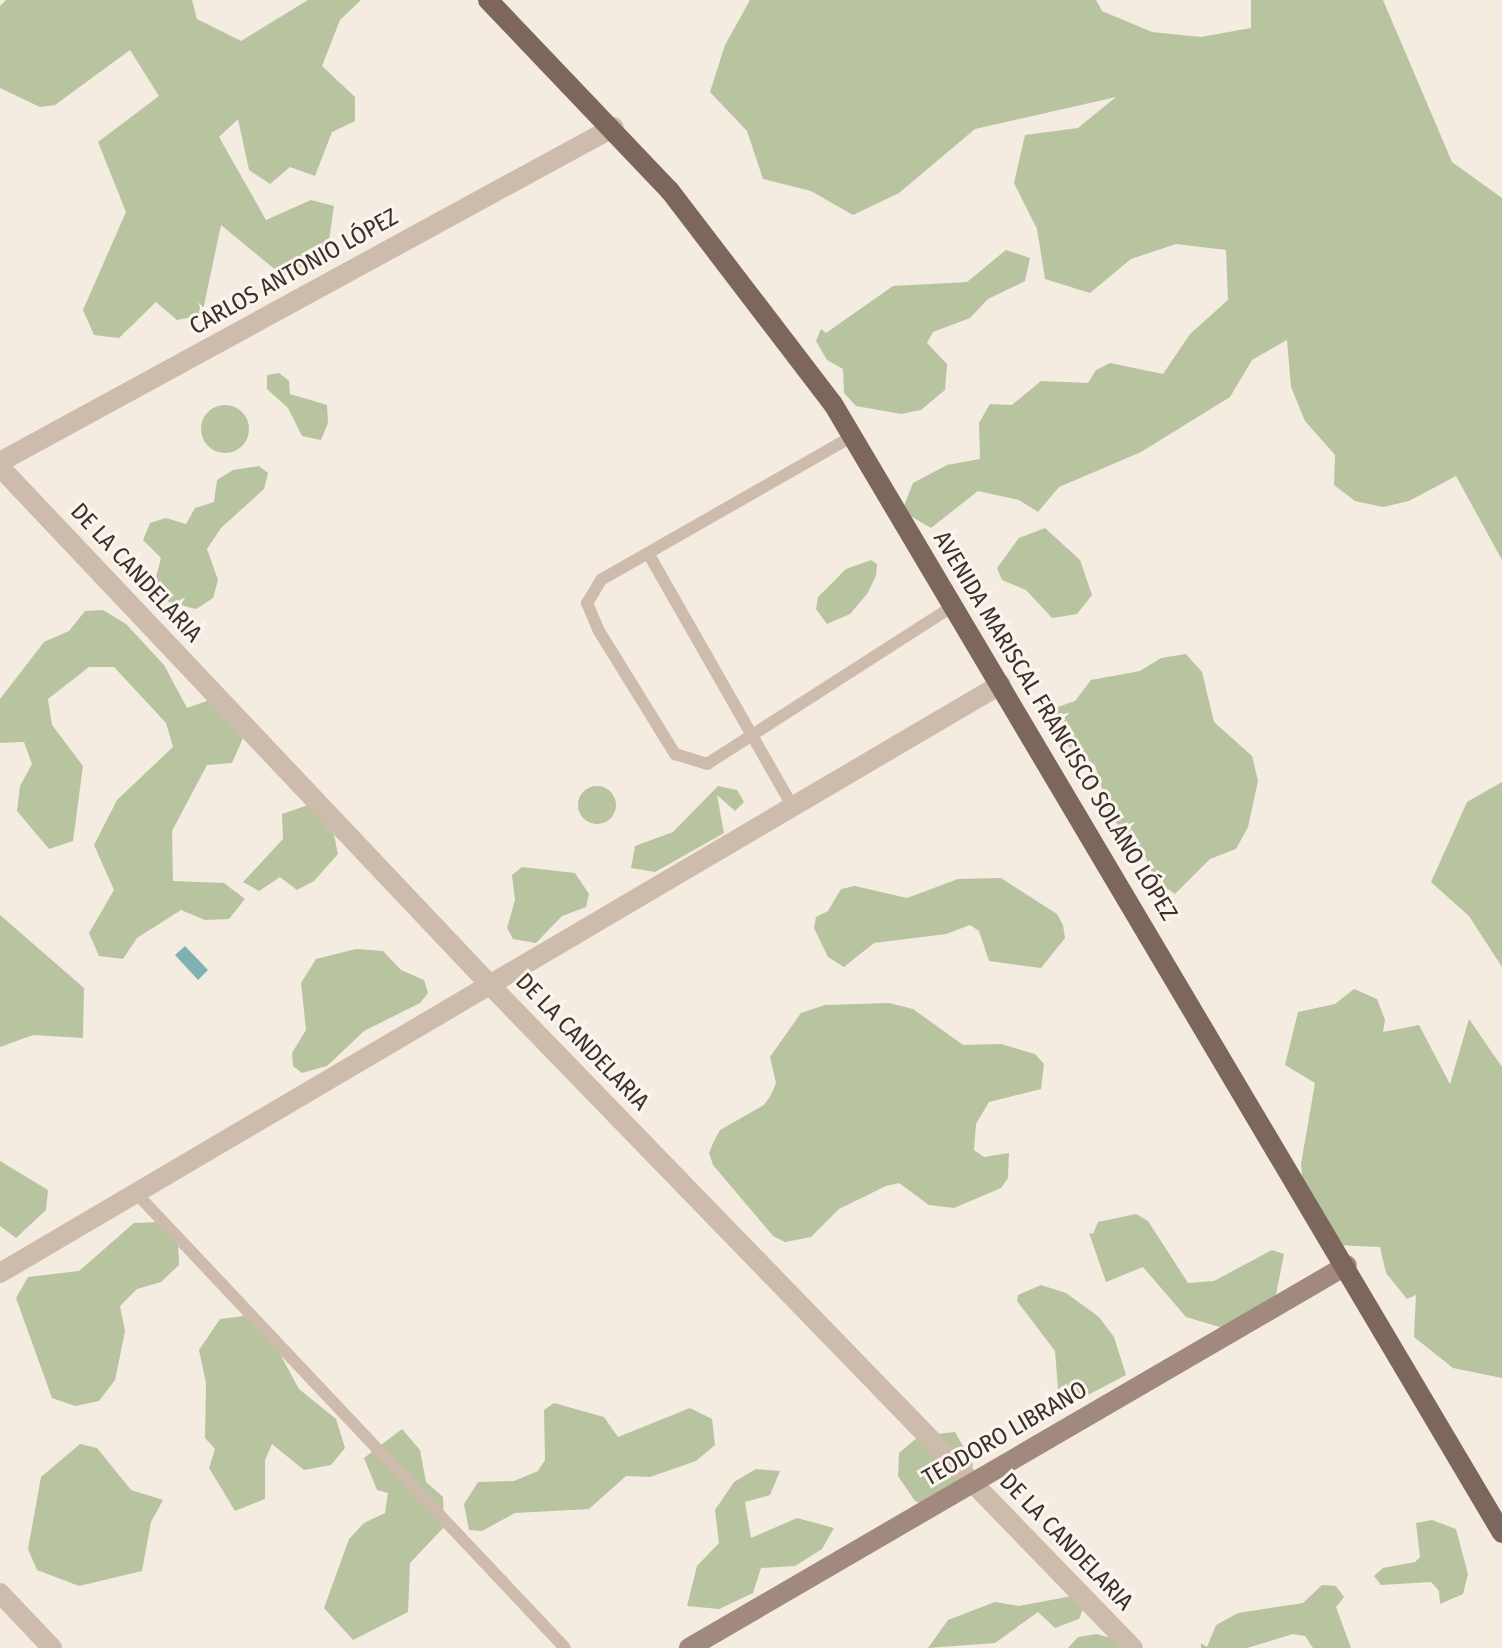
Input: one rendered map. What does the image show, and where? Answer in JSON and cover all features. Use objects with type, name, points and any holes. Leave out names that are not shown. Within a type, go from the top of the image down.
[{"type":"main road","name":"AVENIDA MARISCAL FRANCISCO SOLANO LÓPEZ","points":[[488,0],[614,127],[720,255],[853,436],[1347,1265],[1502,1533]]},
{"type":"main road","name":"TEODORO LIBRANO","points":[[689,1648],[1347,1265]]},
{"type":"street","name":"CARLOS ANTONIO LÓPEZ","points":[[0,465],[614,127]]},
{"type":"street","name":"DE LA CANDELARIA","points":[[0,465],[491,986],[1133,1648]]},
{"type":"street","points":[[0,1273],[1001,684]]},
{"type":"street","points":[[0,1593],[52,1648]]},
{"type":"lane","points":[[853,436],[601,580],[587,603],[599,631],[675,754],[707,764],[953,606]]},
{"type":"lane","points":[[648,553],[793,807]]},
{"type":"lane","points":[[136,1193],[565,1648]]},
{"type":"green space","points":[[6,0],[192,0],[197,19],[241,41],[308,0],[361,0],[340,20],[322,66],[355,97],[355,121],[332,132],[315,176],[290,167],[270,184],[249,170],[238,119],[219,137],[266,220],[311,200],[334,206],[327,254],[283,276],[221,225],[202,315],[177,320],[156,302],[119,338],[94,335],[83,310],[126,212],[98,142],[159,96],[130,50],[55,105],[40,107],[0,88],[0,6]]},
{"type":"green space","points":[[750,0],[1096,0],[1102,11],[1152,32],[1201,37],[1251,28],[1251,0],[1383,0],[1452,162],[1502,198],[1502,560],[1456,476],[1409,501],[1383,507],[1355,501],[1334,485],[1335,455],[1305,421],[1291,387],[1287,340],[1252,360],[1230,397],[1141,452],[1059,487],[1038,512],[1019,500],[978,491],[931,528],[902,511],[913,483],[947,465],[980,459],[979,423],[990,404],[1012,405],[1041,381],[1088,383],[1096,370],[1110,363],[1163,374],[1190,334],[1228,300],[1226,250],[1176,244],[1131,259],[1090,293],[1045,279],[1037,229],[1014,183],[1025,135],[1078,128],[1116,97],[975,129],[899,193],[853,215],[811,191],[763,179],[747,131],[710,92],[725,45]]},
{"type":"green space","points":[[1006,250],[1030,258],[1025,281],[988,299],[970,318],[933,332],[927,343],[947,364],[945,390],[921,410],[901,414],[856,406],[844,393],[843,369],[827,360],[816,341],[821,329],[826,333],[893,286],[967,282]]},
{"type":"green space","points":[[279,373],[289,381],[290,394],[327,405],[328,423],[321,440],[302,436],[288,408],[267,389],[267,375]]},
{"type":"green space","points":[[225,405],[242,412],[249,429],[242,446],[225,453],[208,446],[201,429],[208,412]]},
{"type":"green space","points":[[259,466],[268,473],[264,489],[221,528],[207,549],[218,580],[213,598],[196,609],[169,602],[155,581],[161,558],[143,540],[150,523],[166,518],[186,524],[195,508],[214,502],[217,480],[233,470]]},
{"type":"green space","points":[[1045,528],[1080,560],[1092,595],[1077,614],[1052,618],[1026,590],[1002,580],[997,568],[1019,538]]},
{"type":"green space","points":[[871,560],[877,564],[876,576],[867,594],[850,614],[827,624],[816,609],[818,597],[846,569]]},
{"type":"green space","points":[[103,610],[126,624],[164,665],[187,708],[212,699],[243,738],[232,763],[207,765],[172,831],[173,881],[224,883],[245,899],[229,919],[205,920],[181,910],[137,938],[123,959],[99,956],[89,933],[114,890],[94,845],[117,800],[173,747],[166,723],[114,667],[89,667],[48,699],[52,725],[83,766],[73,841],[49,849],[17,811],[20,786],[32,764],[24,742],[0,743],[0,699],[44,642],[69,631],[85,611]]},
{"type":"green space","points":[[1186,654],[1202,672],[1214,722],[1252,756],[1258,781],[1248,827],[1236,849],[1210,859],[1175,894],[1155,880],[1145,855],[1110,816],[1095,765],[1054,736],[1052,709],[1075,701],[1091,680],[1140,671],[1161,658]]},
{"type":"green space","points":[[1502,782],[1502,967],[1469,916],[1431,882],[1467,802]]},
{"type":"green space","points":[[597,786],[610,792],[616,805],[610,818],[597,824],[584,818],[578,805],[584,792]]},
{"type":"green space","points":[[718,786],[737,790],[744,802],[735,811],[717,795],[724,833],[655,872],[631,868],[635,846],[673,832]]},
{"type":"green space","points":[[308,805],[334,835],[338,854],[314,881],[297,890],[280,877],[259,891],[243,882],[283,839],[282,814]]},
{"type":"green space","points":[[522,867],[575,873],[589,894],[586,907],[562,916],[536,943],[513,939],[507,928],[515,900],[512,875]]},
{"type":"green space","points":[[1001,878],[1057,914],[1063,925],[1065,938],[1041,968],[989,961],[979,931],[970,925],[946,934],[874,943],[844,967],[828,957],[814,928],[816,917],[828,911],[841,889],[855,886],[907,898],[958,879]]},
{"type":"green space","points":[[0,915],[84,988],[83,1038],[33,1035],[0,1047]]},
{"type":"green space","points":[[356,949],[383,951],[401,970],[424,980],[428,993],[420,1003],[364,1031],[327,1066],[302,1073],[293,1066],[292,1053],[306,1030],[301,983],[316,959]]},
{"type":"green space","points":[[1354,989],[1377,999],[1385,1020],[1383,1032],[1419,1025],[1450,1084],[1469,1019],[1502,1067],[1502,1378],[1453,1368],[1414,1337],[1416,1295],[1407,1299],[1386,1273],[1380,1247],[1336,1245],[1305,1208],[1301,1164],[1315,1083],[1285,1065],[1298,1012],[1335,1004]]},
{"type":"green space","points":[[889,1003],[913,1009],[963,1045],[1001,1044],[1035,1054],[1044,1064],[1041,1089],[989,1102],[976,1124],[974,1150],[984,1157],[1009,1153],[1008,1178],[1001,1188],[954,1208],[929,1205],[899,1183],[886,1186],[839,1209],[811,1237],[785,1242],[773,1236],[713,1165],[709,1153],[714,1141],[720,1130],[764,1105],[771,1095],[776,1083],[770,1057],[801,1013],[825,1005]]},
{"type":"green space","points":[[0,1161],[48,1190],[46,1210],[16,1238],[0,1226]]},
{"type":"green space","points":[[1136,1214],[1148,1221],[1188,1283],[1214,1281],[1272,1250],[1284,1254],[1276,1295],[1260,1314],[1223,1328],[1186,1317],[1143,1267],[1106,1282],[1089,1233],[1093,1234],[1098,1222]]},
{"type":"green space","points":[[159,1222],[178,1240],[179,1265],[161,1282],[137,1289],[120,1306],[125,1331],[115,1380],[99,1401],[75,1406],[52,1398],[16,1298],[28,1277],[79,1271],[134,1223]]},
{"type":"green space","points":[[1041,1285],[1066,1293],[1099,1317],[1114,1337],[1126,1375],[1071,1404],[1059,1402],[1055,1351],[1017,1301],[1018,1295]]},
{"type":"green space","points":[[244,1316],[280,1354],[299,1389],[336,1419],[345,1448],[331,1465],[304,1470],[272,1444],[265,1460],[265,1499],[235,1511],[209,1468],[215,1449],[205,1438],[206,1383],[199,1350],[220,1319]]},
{"type":"green space","points":[[554,1403],[604,1417],[618,1437],[690,1408],[712,1419],[715,1445],[696,1461],[650,1477],[626,1476],[589,1509],[515,1513],[482,1531],[469,1530],[464,1504],[478,1482],[514,1481],[538,1471],[545,1460],[544,1410]]},
{"type":"green space","points":[[402,1429],[420,1450],[426,1482],[443,1497],[444,1527],[410,1563],[408,1612],[353,1640],[324,1608],[349,1539],[364,1523],[385,1513],[388,1493],[377,1490],[364,1458]]},
{"type":"green space","points":[[955,1432],[973,1464],[967,1488],[935,1509],[915,1501],[898,1476],[899,1453],[919,1436]]},
{"type":"green space","points":[[80,1444],[97,1448],[131,1490],[163,1500],[151,1522],[142,1571],[79,1586],[37,1570],[28,1549],[41,1477]]},
{"type":"green space","points":[[756,1469],[780,1471],[770,1495],[745,1502],[751,1538],[797,1518],[834,1528],[822,1549],[795,1566],[761,1568],[753,1593],[719,1609],[687,1606],[697,1566],[719,1543],[715,1510],[734,1482]]},
{"type":"green space","points":[[1432,1520],[1456,1529],[1468,1574],[1463,1594],[1440,1604],[1439,1591],[1431,1582],[1381,1585],[1374,1576],[1383,1568],[1415,1562],[1420,1557],[1416,1523]]},
{"type":"green space","points":[[1322,1585],[1336,1586],[1344,1597],[1336,1607],[1351,1648],[1313,1648],[1305,1636],[1293,1634],[1247,1648],[1201,1648],[1201,1643],[1207,1647],[1216,1625],[1238,1613],[1303,1603]]},
{"type":"green space","points":[[1072,1596],[1086,1601],[1079,1619],[1055,1628],[1038,1612],[995,1643],[928,1648],[948,1620],[995,1602],[1019,1606]]},
{"type":"green space","points":[[1097,1634],[1127,1643],[1132,1648],[1068,1648],[1078,1637]]},
{"type":"water","points":[[185,946],[208,970],[198,980],[175,955]]}]
